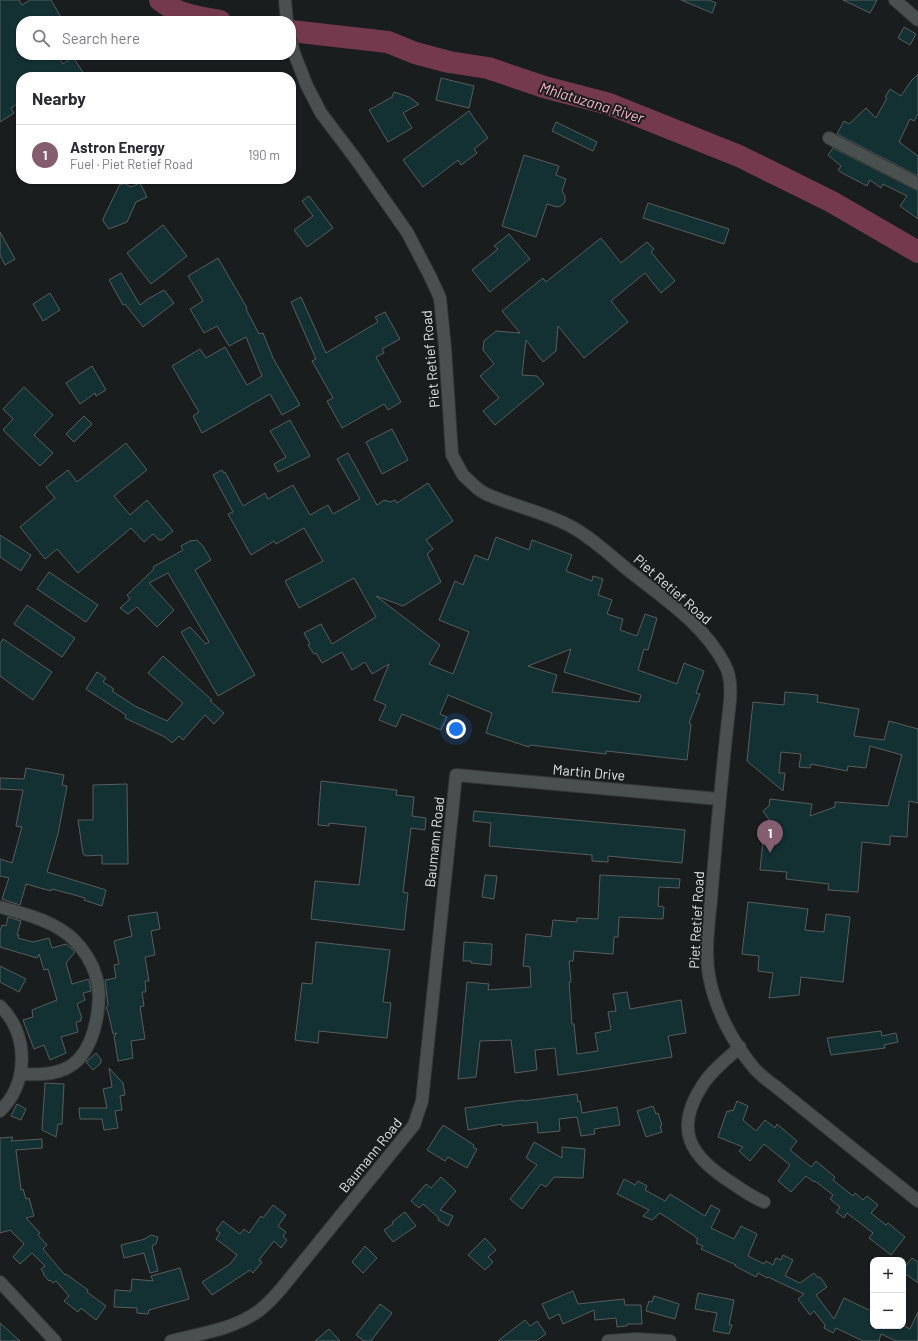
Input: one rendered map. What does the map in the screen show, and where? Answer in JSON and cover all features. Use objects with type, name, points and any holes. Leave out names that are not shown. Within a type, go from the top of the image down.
[{"type":"street","points":[[285,0],[287,16]]},
{"type":"street","points":[[895,0],[918,20]]},
{"type":"street","name":"Piet Retief Road","points":[[296,58],[320,113],[355,158],[407,232],[440,298],[452,455],[462,475],[478,490],[486,494],[546,515],[572,527],[680,612],[712,644],[720,655],[726,667],[731,687],[719,799],[708,932],[707,966],[712,989],[731,1034],[755,1069],[918,1201]]},
{"type":"street","points":[[829,138],[918,184]]},
{"type":"street","name":"Martin Drive","points":[[456,775],[719,799]]},
{"type":"street","name":"Baumann Road","points":[[171,1341],[242,1321],[255,1314],[268,1303],[281,1289],[414,1124],[422,1101],[456,775]]},
{"type":"street","points":[[0,907],[47,922],[59,928],[74,940],[84,951],[91,962],[97,977],[98,1012],[86,1048],[78,1060],[66,1068],[51,1073],[41,1075],[21,1074]]},
{"type":"street","points":[[0,1006],[13,1022],[19,1035],[22,1050],[21,1074],[15,1092],[0,1111]]},
{"type":"street","points":[[740,1047],[702,1085],[690,1108],[688,1131],[690,1142],[710,1168],[735,1186],[764,1202]]},
{"type":"street","points":[[0,1282],[55,1341]]},
{"type":"street","points":[[608,1341],[636,1339],[670,1341]]},
{"type":"building","points":[[0,0],[19,0],[22,5],[30,0],[51,0],[60,16],[16,16],[16,60],[60,60],[63,64],[69,60],[75,60],[83,72],[16,72],[16,104],[11,108],[14,113],[0,122]]},
{"type":"building","points":[[681,0],[709,0],[716,3],[712,13]]},
{"type":"building","points":[[843,0],[877,0],[870,13]]},
{"type":"building","points":[[904,27],[916,34],[910,45],[898,38]]},
{"type":"building","points":[[918,74],[918,114],[914,121],[910,119],[899,142],[918,156],[918,176],[837,134],[844,121],[849,124],[866,108],[876,118],[887,98],[885,97],[890,89],[901,96],[911,81]]},
{"type":"building","points":[[441,78],[474,86],[469,108],[436,100]]},
{"type":"building","points":[[394,92],[409,97],[419,104],[403,113],[412,128],[388,142],[369,110],[392,97]]},
{"type":"building","points":[[469,111],[488,138],[474,149],[477,153],[461,165],[458,160],[423,187],[403,160]]},
{"type":"building","points":[[556,122],[597,142],[593,151],[552,131]]},
{"type":"building","points":[[833,148],[918,191],[918,219],[900,206],[907,196],[883,184],[881,188],[870,180],[867,186],[838,170],[841,166],[828,155]]},
{"type":"building","points":[[524,155],[559,166],[556,175],[566,179],[562,191],[565,196],[565,202],[561,206],[557,207],[547,204],[536,237],[502,226]]},
{"type":"building","points":[[120,184],[125,184],[131,187],[140,184],[147,197],[136,202],[127,222],[109,229],[103,219]]},
{"type":"building","points":[[309,196],[333,228],[307,247],[294,230],[313,216],[302,201]]},
{"type":"building","points":[[648,203],[729,229],[724,244],[643,218]]},
{"type":"building","points":[[163,225],[187,256],[151,284],[127,253]]},
{"type":"building","points":[[0,232],[15,259],[5,265],[0,255]]},
{"type":"building","points":[[509,234],[530,259],[490,292],[472,270],[498,249],[494,246]]},
{"type":"building","points":[[601,238],[621,263],[647,242],[654,249],[651,252],[675,281],[661,293],[645,273],[611,301],[628,322],[584,358],[558,326],[556,351],[543,362],[526,340],[522,375],[537,376],[544,384],[495,425],[483,411],[499,398],[480,376],[494,364],[483,350],[484,341],[496,331],[520,333],[502,311],[543,278],[546,282]]},
{"type":"building","points":[[218,258],[247,308],[246,309],[259,334],[263,333],[273,358],[300,405],[282,415],[270,394],[202,433],[193,416],[199,412],[172,366],[200,349],[206,358],[225,347],[247,385],[262,376],[246,337],[229,346],[217,326],[204,333],[190,309],[203,301],[188,276]]},
{"type":"building","points":[[121,273],[140,305],[164,290],[174,303],[143,327],[125,304],[123,305],[109,280]]},
{"type":"building","points":[[50,293],[60,310],[43,321],[33,304]]},
{"type":"building","points":[[301,297],[326,353],[378,322],[375,317],[385,312],[400,339],[382,349],[384,353],[376,357],[401,402],[388,410],[384,404],[342,428],[327,401],[333,398],[312,361],[316,359],[291,302]]},
{"type":"building","points":[[92,366],[106,390],[96,396],[95,393],[80,404],[66,383]]},
{"type":"building","points":[[24,387],[53,415],[34,435],[53,453],[40,466],[3,430],[13,419],[3,409]]},
{"type":"building","points":[[84,416],[92,424],[74,442],[66,434]]},
{"type":"building","points":[[290,420],[310,456],[278,472],[274,464],[286,457],[270,431]]},
{"type":"building","points":[[392,429],[408,460],[382,474],[366,442]]},
{"type":"building","points":[[126,443],[147,470],[114,496],[130,515],[147,500],[173,531],[162,540],[159,540],[153,534],[144,542],[131,528],[78,573],[57,549],[45,559],[20,527],[55,498],[46,487],[68,470],[77,482]]},
{"type":"building","points":[[348,453],[377,505],[384,500],[390,502],[395,500],[397,503],[428,483],[453,521],[426,540],[433,549],[427,554],[441,582],[403,606],[376,596],[440,645],[429,664],[453,674],[469,632],[439,620],[455,581],[463,585],[475,555],[488,560],[496,537],[529,550],[532,540],[572,555],[566,571],[592,581],[593,576],[603,579],[598,595],[612,600],[607,614],[623,619],[620,630],[637,636],[645,614],[657,618],[648,650],[644,649],[638,670],[677,684],[684,663],[704,671],[696,693],[700,694],[689,723],[691,724],[687,760],[606,751],[606,754],[530,745],[529,747],[486,733],[492,713],[448,695],[440,714],[447,717],[441,730],[402,714],[396,727],[379,720],[386,705],[374,700],[389,664],[372,674],[365,662],[352,670],[342,652],[322,663],[316,653],[314,654],[308,645],[310,644],[304,633],[321,624],[332,644],[376,617],[354,578],[299,608],[285,581],[323,561],[304,528],[276,544],[274,541],[251,555],[228,514],[233,512],[213,475],[222,470],[224,473],[225,472],[243,506],[265,493],[268,499],[293,485],[310,515],[328,505],[333,514],[360,499],[337,459]],"holes":[[[571,649],[564,672],[641,695],[639,702],[552,692],[557,675],[528,666]]]},
{"type":"building","points":[[0,535],[31,555],[21,571],[0,557]]},
{"type":"building","points":[[197,540],[203,546],[211,560],[195,570],[255,675],[218,696],[181,632],[190,627],[206,644],[209,642],[168,573],[149,583],[174,610],[157,627],[137,607],[128,614],[120,608],[130,599],[127,595],[154,569],[153,567],[183,550],[181,546],[190,541]]},
{"type":"building","points":[[49,572],[98,605],[86,622],[37,589]]},
{"type":"building","points":[[27,605],[75,638],[62,657],[14,624]]},
{"type":"building","points":[[3,639],[52,672],[33,700],[0,676],[0,644]]},
{"type":"building","points":[[163,656],[212,700],[210,701],[224,713],[214,724],[205,715],[183,740],[179,736],[172,743],[165,737],[125,718],[126,715],[86,689],[97,672],[106,678],[103,682],[114,689],[112,691],[135,706],[167,721],[183,703],[148,673]]},
{"type":"building","points":[[785,692],[818,695],[817,702],[859,709],[854,736],[884,740],[889,721],[918,729],[918,803],[909,801],[907,837],[890,836],[890,845],[862,842],[858,892],[828,890],[829,884],[786,879],[787,872],[760,870],[764,830],[777,831],[763,811],[769,806],[770,799],[812,804],[810,816],[835,807],[835,802],[888,806],[902,755],[870,746],[866,768],[848,766],[847,771],[811,764],[810,768],[799,767],[801,754],[781,752],[779,773],[785,773],[783,791],[747,761],[753,702],[784,705]]},
{"type":"building","points":[[26,768],[64,775],[62,785],[67,786],[58,834],[47,872],[106,890],[102,906],[84,900],[85,898],[26,884],[20,905],[2,899],[9,878],[0,876],[0,859],[12,863],[22,827],[16,826],[23,790],[0,789],[0,778],[24,779]]},
{"type":"building","points":[[321,781],[397,790],[396,795],[414,797],[412,816],[426,818],[425,830],[411,828],[403,892],[408,893],[404,930],[311,919],[315,881],[359,885],[366,827],[329,823],[329,826],[318,825]]},
{"type":"building","points":[[127,784],[128,864],[102,864],[102,855],[86,856],[83,854],[78,820],[93,820],[93,785]]},
{"type":"building","points":[[474,811],[685,830],[682,863],[608,856],[608,862],[592,861],[592,855],[489,846],[491,823],[473,821]]},
{"type":"building","points":[[485,875],[497,876],[494,899],[482,897]]},
{"type":"building","points":[[600,875],[680,879],[679,888],[659,887],[658,906],[664,907],[663,919],[619,917],[618,937],[614,937],[613,954],[574,951],[573,961],[569,961],[571,982],[569,982],[572,1024],[574,1024],[577,1054],[598,1051],[595,1033],[611,1030],[608,1012],[616,1011],[613,994],[627,992],[630,1009],[681,1000],[686,1033],[668,1036],[672,1057],[558,1075],[555,1048],[535,1050],[537,1070],[515,1073],[511,1040],[480,1041],[476,1077],[458,1079],[467,982],[489,984],[488,990],[531,987],[530,967],[523,966],[526,934],[551,937],[553,920],[577,922],[577,918],[598,919]]},
{"type":"building","points":[[748,902],[808,909],[805,930],[824,932],[826,914],[850,917],[843,982],[801,977],[799,995],[769,998],[773,973],[758,971],[759,956],[742,954]]},
{"type":"building","points":[[157,912],[160,929],[151,931],[155,955],[145,957],[149,981],[145,981],[146,992],[142,992],[144,1006],[140,1007],[145,1039],[131,1041],[133,1058],[118,1061],[114,1036],[117,1033],[113,1034],[106,1008],[108,1005],[105,980],[116,978],[114,965],[119,964],[114,941],[132,936],[128,916]]},
{"type":"building","points":[[8,917],[21,921],[17,935],[19,935],[18,938],[33,942],[49,938],[52,948],[66,944],[75,952],[66,963],[72,984],[89,979],[91,991],[83,993],[85,1000],[77,1004],[82,1018],[80,1019],[81,1021],[76,1022],[78,1032],[61,1037],[66,1053],[50,1060],[44,1045],[34,1049],[23,1020],[33,1017],[32,1010],[57,1000],[48,969],[44,970],[39,954],[37,958],[0,947],[0,931],[2,925],[6,926]]},
{"type":"building","points":[[316,942],[390,950],[383,1002],[391,1003],[387,1038],[319,1031],[318,1043],[295,1040],[302,983],[312,984]]},
{"type":"building","points":[[464,942],[492,944],[491,965],[463,961]]},
{"type":"building","points":[[0,966],[26,979],[19,992],[0,982]]},
{"type":"building","points":[[881,1031],[882,1036],[896,1033],[898,1042],[884,1045],[885,1048],[831,1055],[827,1038]]},
{"type":"building","points":[[96,1053],[101,1059],[101,1063],[93,1070],[86,1062]]},
{"type":"building","points":[[109,1068],[123,1083],[125,1095],[120,1096],[122,1110],[115,1111],[118,1128],[104,1130],[102,1119],[80,1119],[79,1108],[107,1108],[103,1089],[112,1087]]},
{"type":"building","points":[[45,1083],[64,1084],[62,1124],[58,1124],[56,1137],[42,1130]]},
{"type":"building","points":[[577,1094],[582,1113],[617,1107],[620,1125],[594,1129],[595,1134],[581,1136],[577,1117],[559,1119],[560,1131],[538,1133],[537,1122],[502,1126],[502,1124],[468,1130],[465,1108]]},
{"type":"building","points":[[737,1101],[748,1106],[743,1120],[756,1131],[765,1120],[775,1128],[777,1124],[797,1141],[790,1150],[811,1167],[816,1161],[835,1177],[833,1180],[853,1196],[855,1193],[863,1200],[867,1196],[878,1205],[871,1213],[886,1225],[888,1223],[905,1237],[891,1255],[869,1238],[873,1233],[847,1213],[844,1218],[836,1212],[840,1207],[830,1199],[833,1195],[815,1181],[814,1182],[806,1176],[791,1192],[778,1181],[790,1165],[764,1144],[750,1161],[739,1151],[743,1147],[718,1137],[727,1111],[733,1111]]},
{"type":"building","points":[[17,1104],[26,1109],[21,1120],[11,1116]]},
{"type":"building","points":[[653,1106],[656,1114],[658,1113],[662,1125],[660,1126],[662,1132],[646,1137],[637,1111]]},
{"type":"building","points":[[443,1125],[474,1145],[473,1147],[477,1149],[467,1168],[448,1157],[445,1161],[427,1150]]},
{"type":"building","points":[[13,1137],[11,1141],[42,1139],[42,1148],[16,1150],[21,1190],[23,1189],[26,1199],[29,1198],[34,1216],[26,1218],[40,1233],[38,1235],[47,1245],[43,1249],[65,1275],[66,1274],[88,1290],[87,1292],[106,1306],[96,1320],[81,1308],[78,1312],[64,1301],[69,1296],[56,1281],[53,1283],[50,1280],[49,1281],[41,1269],[45,1266],[32,1253],[20,1264],[13,1257],[24,1244],[10,1230],[0,1233],[0,1138]]},
{"type":"building","points":[[534,1142],[562,1158],[562,1147],[585,1149],[583,1178],[554,1177],[546,1187],[541,1184],[522,1209],[510,1199],[537,1165],[526,1158]]},
{"type":"building","points":[[441,1177],[456,1191],[440,1210],[453,1216],[448,1226],[438,1220],[439,1218],[423,1204],[419,1208],[411,1201],[426,1184],[431,1188]]},
{"type":"building","points":[[624,1179],[635,1185],[638,1181],[647,1186],[645,1190],[665,1201],[670,1194],[705,1216],[711,1205],[720,1210],[711,1228],[734,1239],[741,1226],[757,1234],[748,1256],[764,1264],[766,1261],[773,1265],[776,1258],[781,1260],[783,1255],[793,1260],[785,1276],[800,1283],[814,1273],[818,1278],[820,1277],[827,1287],[816,1295],[834,1319],[844,1298],[870,1311],[870,1329],[906,1329],[906,1327],[910,1329],[918,1312],[918,1341],[896,1341],[881,1334],[879,1341],[863,1341],[836,1328],[833,1333],[824,1328],[825,1325],[814,1311],[810,1315],[798,1299],[804,1294],[758,1273],[756,1277],[735,1266],[736,1265],[701,1249],[703,1246],[696,1243],[698,1239],[696,1237],[660,1213],[652,1220],[643,1216],[649,1210],[617,1194]]},
{"type":"building","points":[[273,1205],[286,1215],[278,1226],[286,1232],[283,1236],[287,1240],[281,1248],[274,1241],[259,1260],[262,1262],[253,1273],[250,1270],[212,1295],[202,1282],[230,1264],[237,1255],[216,1239],[220,1233],[216,1230],[223,1221],[240,1234],[244,1229],[249,1233],[261,1216],[263,1218]]},
{"type":"building","points":[[405,1212],[416,1226],[393,1242],[384,1230],[393,1224],[392,1222]]},
{"type":"building","points":[[151,1235],[158,1237],[156,1244],[152,1246],[158,1271],[150,1273],[144,1253],[124,1258],[121,1245],[145,1239]]},
{"type":"building","points":[[485,1238],[496,1250],[488,1257],[493,1262],[485,1270],[468,1255]]},
{"type":"building","points":[[365,1246],[377,1258],[363,1273],[352,1262]]},
{"type":"building","points":[[912,1258],[918,1262],[918,1283],[906,1274],[906,1265]]},
{"type":"building","points":[[180,1268],[189,1299],[149,1310],[148,1314],[137,1313],[137,1308],[114,1307],[115,1290],[131,1291],[132,1279],[153,1281],[151,1276]]},
{"type":"building","points":[[573,1291],[578,1304],[624,1299],[625,1305],[641,1305],[642,1324],[627,1324],[627,1326],[617,1327],[616,1318],[595,1320],[594,1310],[563,1324],[559,1314],[549,1319],[542,1304]]},
{"type":"building","points":[[698,1293],[734,1300],[729,1325],[732,1325],[729,1334],[713,1331],[717,1313],[695,1309]]},
{"type":"building","points":[[654,1296],[679,1304],[675,1319],[646,1311],[649,1301],[652,1302]]},
{"type":"building","points":[[380,1304],[392,1313],[371,1341],[364,1341],[356,1335]]},
{"type":"building","points":[[525,1320],[530,1326],[537,1321],[546,1334],[536,1341],[498,1341]]},
{"type":"building","points":[[0,1323],[20,1341],[0,1341]]},
{"type":"building","points":[[329,1329],[340,1341],[315,1341]]},
{"type":"waterway","name":"Mhlatuzana River","points":[[160,0],[174,9],[193,16]]},
{"type":"waterway","name":"Mhlatuzana River","points":[[296,32],[388,42],[415,53],[449,62],[488,68],[544,87],[609,104],[739,156],[832,202],[918,252]]},
{"type":"place","name":"Astron Energy","points":[[770,853]]}]
